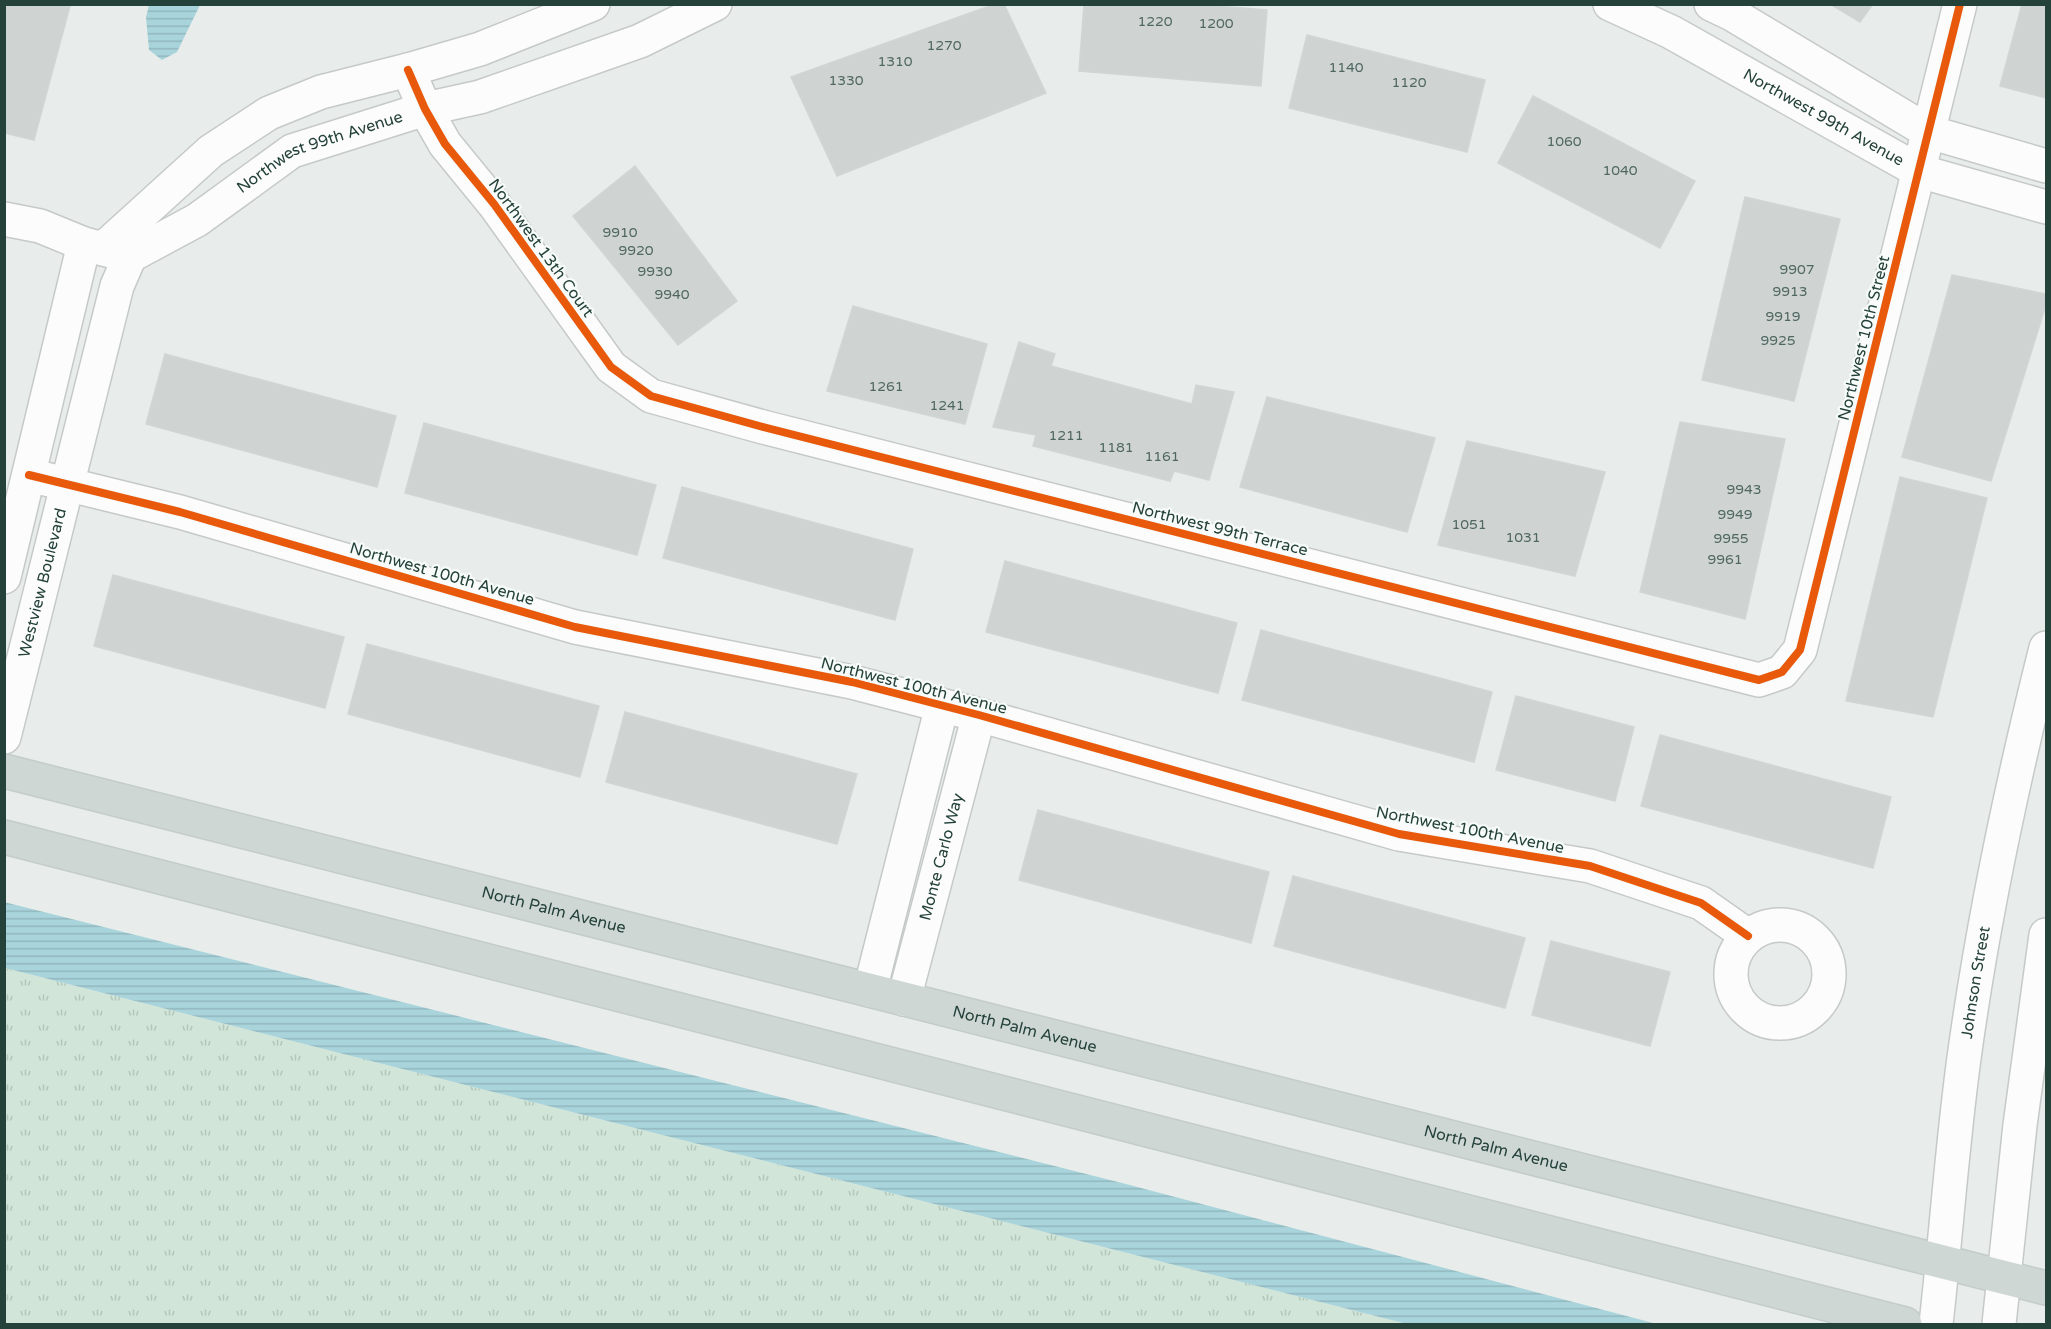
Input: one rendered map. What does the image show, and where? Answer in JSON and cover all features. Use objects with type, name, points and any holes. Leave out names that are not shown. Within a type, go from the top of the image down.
[{"type":"main road","name":"North Palm Avenue","points":[[4,771],[2046,1288]]},
{"type":"main road","points":[[4,837],[1905,1324]]},
{"type":"street","points":[[4,577],[29,475],[106,249],[211,151],[269,113],[321,92],[480,49],[593,4]]},
{"type":"street","name":"Northwest 99th Avenue","points":[[106,249],[197,220],[292,151],[424,109],[480,97],[639,41],[715,4]]},
{"type":"street","name":"Northwest 99th Avenue","points":[[1610,4],[1671,32],[1919,171],[2046,207]]},
{"type":"street","points":[[1711,4],[1732,14],[1929,132],[2046,166]]},
{"type":"street","name":"Northwest 10th Street","points":[[1782,672],[1800,650],[1960,4]]},
{"type":"street","name":"Northwest 13th Court","points":[[408,70],[424,109],[445,144],[494,204],[611,367],[651,396]]},
{"type":"street","points":[[4,219],[40,226],[106,249]]},
{"type":"street","name":"Westview Boulevard","points":[[4,737],[117,286],[106,249]]},
{"type":"street","name":"Northwest 99th Terrace","points":[[651,396],[775,430],[1760,680],[1782,672]]},
{"type":"street","name":"Northwest 100th Avenue","points":[[29,475],[180,512],[575,627],[852,682],[979,715],[1398,834],[1590,866],[1701,903],[1748,936]]},
{"type":"street","name":"Johnson Street","points":[[1936,1324],[1964,1059],[1982,940],[2005,822],[2046,648]]},
{"type":"street","points":[[870,990],[942,706]]},
{"type":"street","name":"Monte Carlo Way","points":[[904,999],[979,715]]},
{"type":"street","points":[[1999,1324],[2020,1125],[2046,935]]},
{"type":"green space","points":[[5,968],[1407,1324],[5,1324]]},
{"type":"water","points":[[149,5],[200,5],[177,52],[162,60],[149,50],[146,17]]},
{"type":"water","points":[[4,902],[1126,1184],[1657,1324],[1407,1324],[5,968]]},
{"type":"building","points":[[4,4],[70,6],[34,140],[4,133]]},
{"type":"building","points":[[995,4],[1004,4],[1046,93],[837,176],[791,77]]},
{"type":"building","points":[[1084,4],[1192,4],[1267,10],[1261,86],[1079,71]]},
{"type":"building","points":[[1830,4],[1873,4],[1860,22]]},
{"type":"building","points":[[2022,4],[2046,4],[2046,98],[2000,86]]},
{"type":"building","points":[[1307,35],[1485,80],[1467,152],[1289,108]]},
{"type":"building","points":[[1533,96],[1695,181],[1660,248],[1498,163]]},
{"type":"building","points":[[635,166],[737,301],[678,345],[573,216]]},
{"type":"building","points":[[1745,197],[1840,219],[1794,401],[1702,380]]},
{"type":"building","points":[[1952,275],[2046,294],[2046,305],[1991,481],[1902,457]]},
{"type":"building","points":[[853,306],[987,344],[965,424],[827,391]]},
{"type":"building","points":[[1019,342],[1055,354],[1051,366],[1192,404],[1196,385],[1234,392],[1209,480],[1174,471],[1170,481],[1033,446],[1036,435],[993,427]]},
{"type":"building","points":[[165,354],[396,416],[377,487],[146,424]]},
{"type":"building","points":[[1267,397],[1435,438],[1407,532],[1240,487]]},
{"type":"building","points":[[1680,422],[1785,439],[1745,619],[1640,592]]},
{"type":"building","points":[[424,423],[656,485],[637,555],[405,493]]},
{"type":"building","points":[[1467,441],[1605,472],[1575,576],[1438,545]]},
{"type":"building","points":[[1900,477],[1987,498],[1933,717],[1846,701]]},
{"type":"building","points":[[682,487],[913,549],[895,620],[663,558]]},
{"type":"building","points":[[1005,561],[1237,623],[1218,693],[986,632]]},
{"type":"building","points":[[113,575],[344,637],[325,708],[94,646]]},
{"type":"building","points":[[1261,630],[1492,692],[1474,762],[1242,700]]},
{"type":"building","points":[[367,644],[599,706],[580,777],[348,714]]},
{"type":"building","points":[[1516,696],[1634,727],[1615,801],[1496,770]]},
{"type":"building","points":[[625,712],[857,774],[837,844],[606,782]]},
{"type":"building","points":[[1660,735],[1891,797],[1873,868],[1641,806]]},
{"type":"building","points":[[1038,810],[1269,872],[1251,943],[1019,880]]},
{"type":"building","points":[[1293,876],[1525,938],[1505,1008],[1274,946]]},
{"type":"building","points":[[1551,941],[1670,972],[1650,1046],[1532,1015]]},
{"type":"cycle path","points":[[408,70],[425,109],[445,144],[494,204],[611,367],[651,396],[763,427],[1759,680],[1782,672],[1800,650],[1960,4]]},
{"type":"cycle path","points":[[29,475],[180,512],[575,627],[852,682],[979,715],[1399,834],[1590,866],[1701,903],[1748,936]]}]
